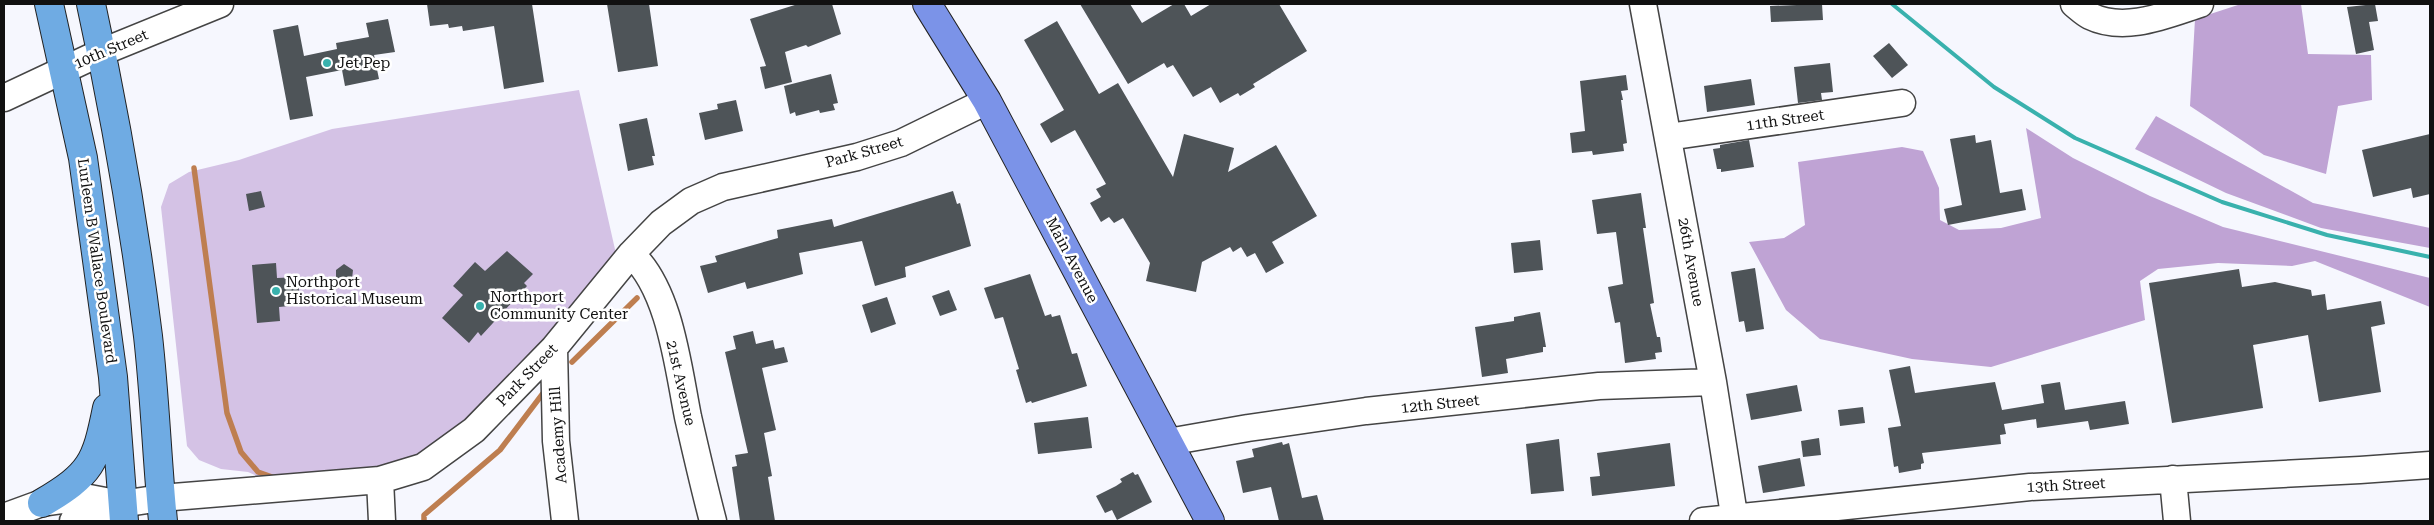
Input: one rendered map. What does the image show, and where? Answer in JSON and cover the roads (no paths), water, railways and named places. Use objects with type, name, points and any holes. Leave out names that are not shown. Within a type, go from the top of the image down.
[{"type":"highway","name":"Lurleen B Wallace Boulevard","points":[[49,4],[84,158],[113,377],[122,512]]},
{"type":"highway","points":[[91,4],[127,186],[146,319],[162,510]]},
{"type":"highway","points":[[42,503],[83,476],[94,460],[102,434],[113,377]]},
{"type":"main road","name":"Main Avenue","points":[[927,4],[987,101],[1210,521]]},
{"type":"street","name":"10th Street","points":[[4,98],[102,52],[220,4]]},
{"type":"street","name":"26th Avenue","points":[[1643,4],[1713,382],[1735,520]]},
{"type":"street","points":[[2082,10],[2111,22],[2132,22],[2155,18],[2200,4]]},
{"type":"street","name":"Park Street","points":[[162,510],[312,487],[380,480],[422,467],[474,430],[554,348],[631,254],[661,223],[691,201],[723,188],[857,157],[901,143],[987,101]]},
{"type":"street","name":"11th Street","points":[[1668,137],[1902,103]]},
{"type":"street","name":"21st Avenue","points":[[631,254],[643,265],[660,297],[713,521]]},
{"type":"street","name":"Academy Hill","points":[[554,348],[556,441],[565,521]]},
{"type":"street","name":"12th Street","points":[[1168,442],[1366,411],[1599,386],[1713,382]]},
{"type":"street","name":"13th Street","points":[[1703,521],[1735,520],[2030,487],[2430,465]]},
{"type":"street","points":[[2172,479],[2177,521]]},
{"type":"street","points":[[380,480],[382,521]]},
{"type":"street","points":[[4,517],[42,503],[84,497],[122,512]]},
{"type":"street","points":[[73,521],[122,512],[162,510]]},
{"type":"waterway","points":[[194,168],[227,413],[241,452],[258,472],[275,478]]},
{"type":"waterway","points":[[572,362],[637,298]]},
{"type":"waterway","points":[[424,521],[424,515],[500,450],[544,392]]},
{"type":"railway","points":[[1892,4],[1994,87],[2075,138],[2222,202],[2327,235],[2430,257]]},
{"type":"place","name":"Jet Pep","points":[[327,63]]},
{"type":"place","name":"Northport Historical Museum","points":[[276,291]]},
{"type":"place","name":"Northport Community Center","points":[[480,306]]}]
